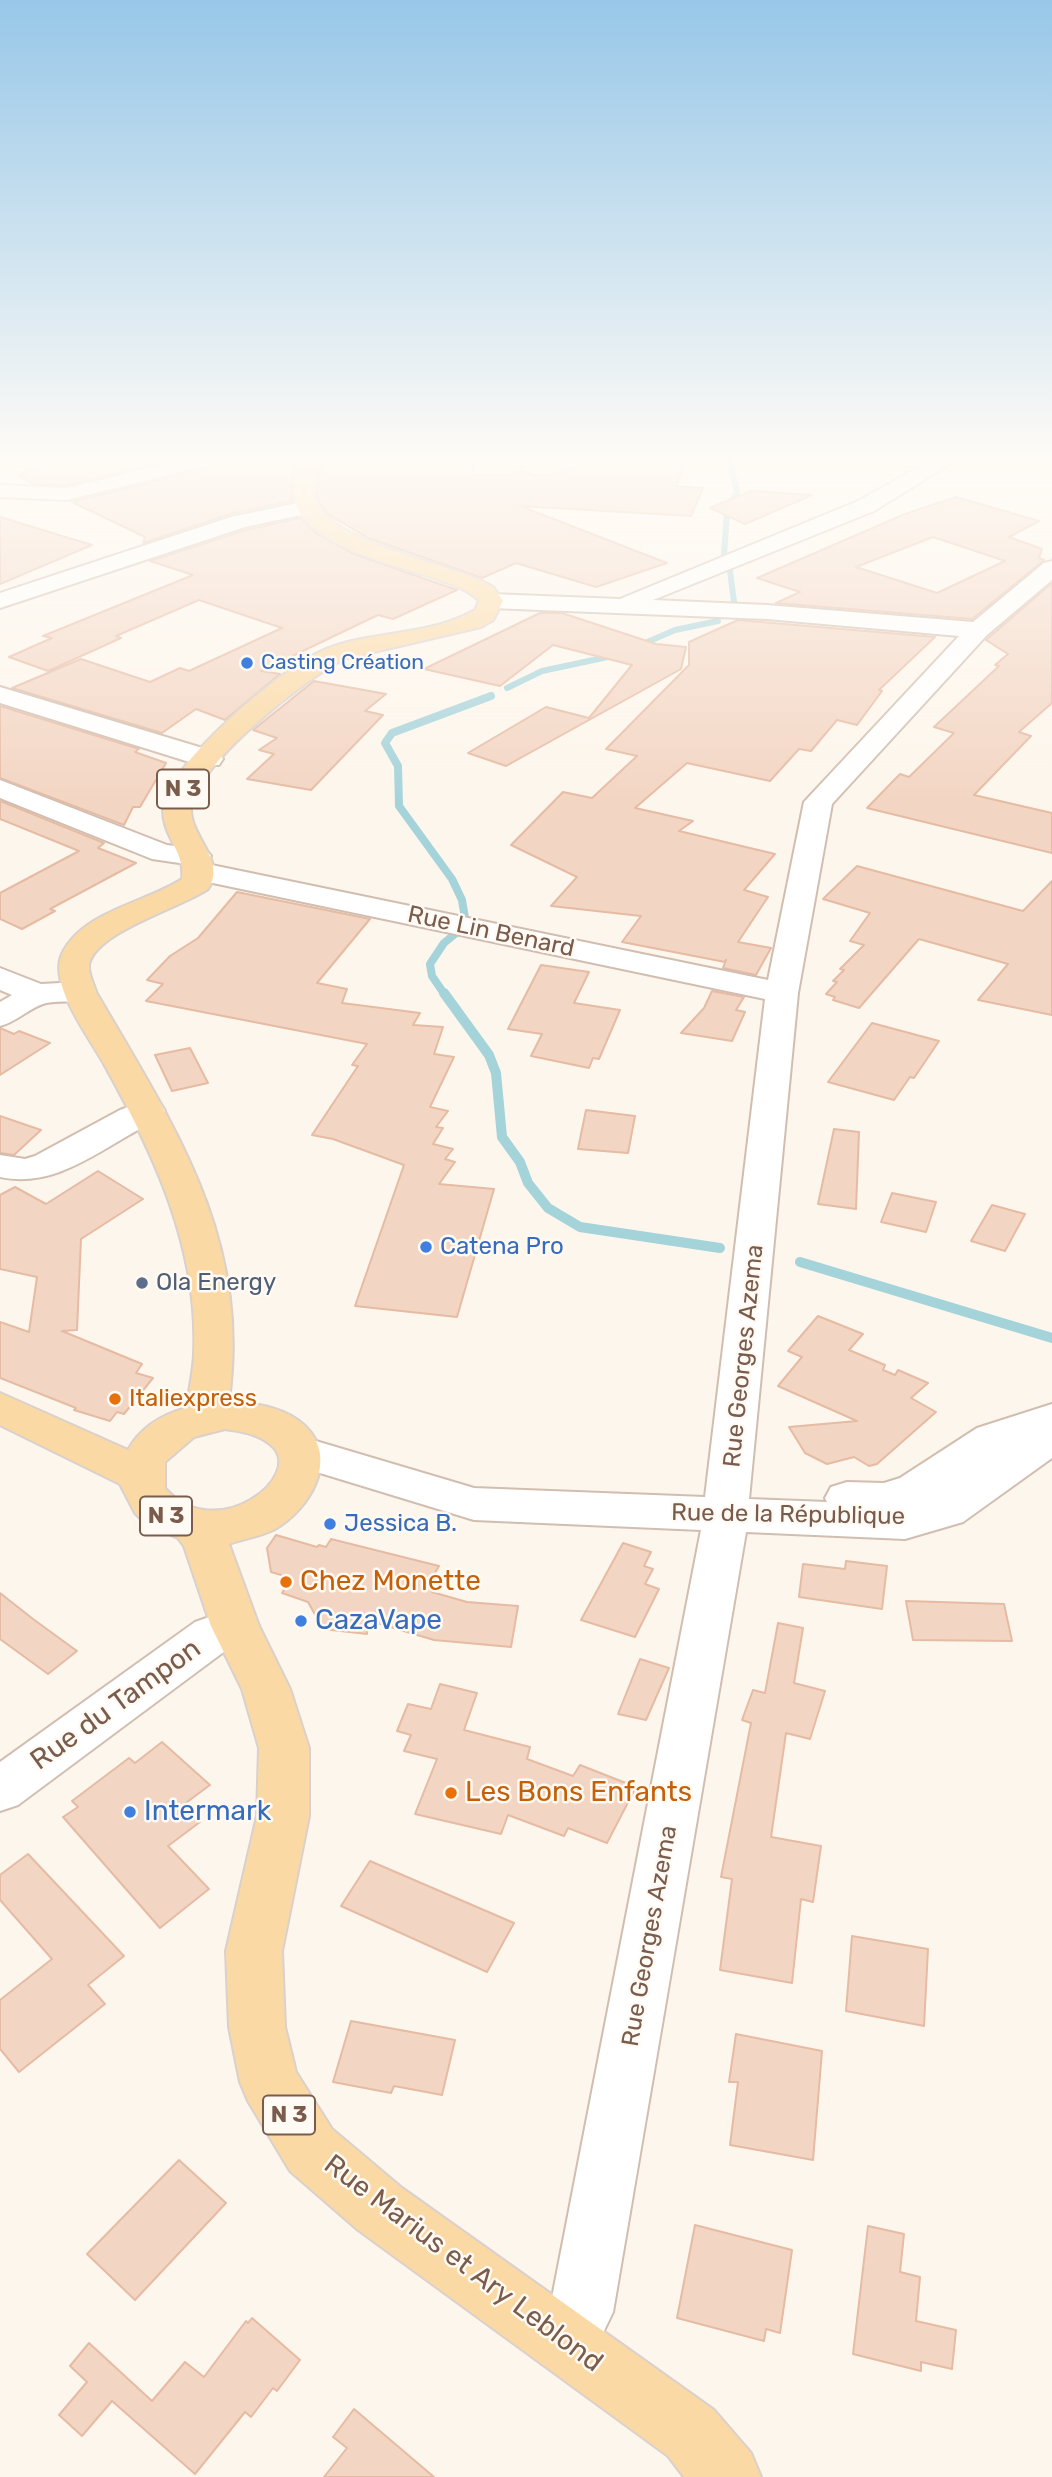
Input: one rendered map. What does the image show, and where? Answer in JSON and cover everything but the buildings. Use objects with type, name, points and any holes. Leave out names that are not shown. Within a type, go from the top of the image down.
[{"type":"main road","points":[[438,572],[488,594],[492,601]]},
{"type":"main road","name":"N 3","points":[[198,864],[175,822],[175,807],[181,791],[209,759],[296,676],[313,665],[367,644],[467,624],[485,614],[492,601]]},
{"type":"main road","points":[[198,864],[197,883],[187,891],[101,931],[85,943],[76,956],[72,969],[80,992],[174,1159],[198,1222],[215,1316],[215,1380],[206,1416]]},
{"type":"main road","points":[[215,1316],[260,1418]]},
{"type":"main road","points":[[0,1408],[97,1452],[144,1464],[163,1436],[183,1424],[206,1416],[225,1414],[260,1418],[278,1426],[291,1437],[297,1469],[280,1504],[214,1540]]},
{"type":"main road","name":"N 3","points":[[144,1464],[144,1493],[154,1508],[172,1520],[214,1540]]},
{"type":"main road","name":"Rue Marius et Ary Leblond","points":[[214,1540],[234,1626],[266,1689],[285,1748],[283,1816],[254,1951],[257,2027],[269,2081],[311,2150],[380,2209],[691,2433],[727,2477]]},
{"type":"street","points":[[0,601],[89,572]]},
{"type":"street","points":[[617,606],[703,572]]},
{"type":"street","name":"Rue Georges Azema","points":[[565,2341],[581,2312],[727,1504],[782,993],[818,802],[978,630],[1048,572]]},
{"type":"street","points":[[492,601],[767,612],[978,630]]},
{"type":"street","points":[[0,695],[209,759]]},
{"type":"street","name":"Rue Lin Benard","points":[[0,788],[162,853],[198,864],[782,993]]},
{"type":"street","points":[[0,978],[37,994],[80,992]]},
{"type":"street","points":[[0,1016],[37,994]]},
{"type":"street","points":[[0,1166],[31,1170],[73,1151],[122,1121],[147,1111]]},
{"type":"street","name":"Rue de la République","points":[[297,1469],[382,1475],[474,1504],[727,1504],[885,1499],[916,1489],[992,1439],[1052,1419]]},
{"type":"street","name":"Rue de la République","points":[[727,1504],[905,1522],[947,1510],[1052,1436]]},
{"type":"street","name":"Rue du Tampon","points":[[0,1790],[212,1635],[234,1626]]},
{"type":"waterway","points":[[730,572],[734,602]]},
{"type":"waterway","points":[[638,646],[675,630],[718,621]]},
{"type":"waterway","points":[[507,688],[542,671],[617,655]]},
{"type":"waterway","points":[[465,918],[462,900],[452,879],[399,806],[398,766],[385,743],[392,733],[491,696]]},
{"type":"waterway","points":[[445,995],[432,976],[430,964],[444,943],[455,934]]},
{"type":"waterway","points":[[444,993],[489,1055],[496,1073],[502,1137],[520,1162],[528,1183],[548,1208],[580,1227],[720,1248]]},
{"type":"waterway","points":[[800,1262],[1052,1338]]},
{"type":"place","name":"Casting Création","points":[[247,663]]},
{"type":"place","name":"Catena Pro","points":[[426,1247]]},
{"type":"place","name":"Ola Energy","points":[[142,1283]]},
{"type":"place","name":"Italiexpress","points":[[115,1399]]},
{"type":"place","name":"Jessica B.","points":[[330,1524]]},
{"type":"place","name":"Chez Monette","points":[[286,1582]]},
{"type":"place","name":"CazaVape","points":[[301,1621]]},
{"type":"place","name":"Les Bons Enfants","points":[[451,1793]]},
{"type":"place","name":"Intermark","points":[[130,1812]]}]
